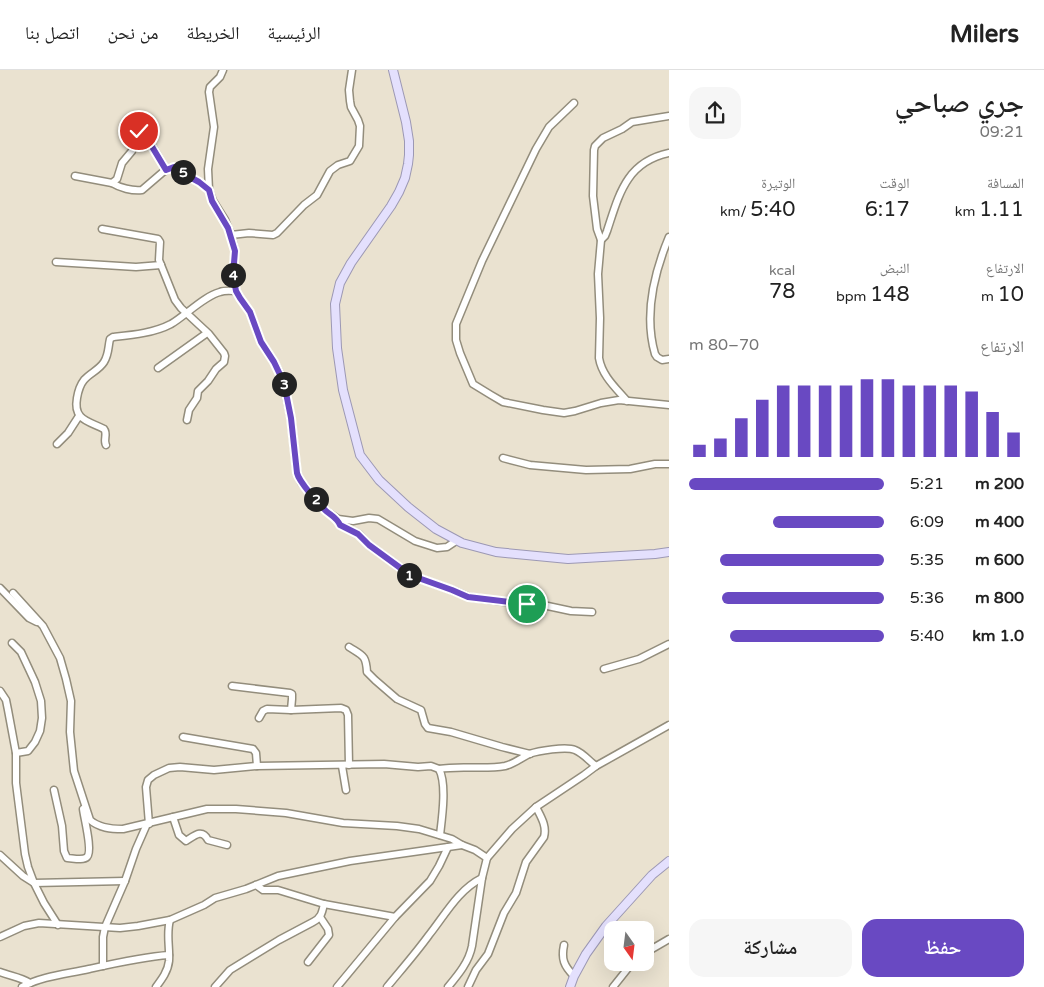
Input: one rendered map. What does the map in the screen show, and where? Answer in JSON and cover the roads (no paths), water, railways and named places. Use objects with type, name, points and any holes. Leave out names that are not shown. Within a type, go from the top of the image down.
[{"type":"main road","points":[[393,70],[409,141],[410,155],[405,178],[391,206],[340,282],[335,304],[337,348],[344,390],[360,455],[379,480],[408,507],[436,529],[456,541],[473,547],[496,552],[568,559],[669,552]]},
{"type":"main road","points":[[570,987],[586,954],[606,926],[652,875],[669,861]]},
{"type":"street","points":[[223,70],[216,82],[210,87],[209,92],[214,127],[208,169],[209,190],[212,201],[225,220],[231,234],[235,251],[233,275],[236,291],[250,312],[261,342],[282,377],[291,418],[298,477],[326,511],[338,519],[353,521],[369,518],[378,520],[415,541],[437,548],[447,547],[456,541]]},
{"type":"street","points":[[231,234],[273,235],[277,233],[319,192],[330,171],[338,165],[350,161],[354,156],[360,142],[360,126],[351,108],[349,90],[352,70]]},
{"type":"street","points":[[574,103],[549,127],[531,157],[482,261],[456,324],[456,340],[460,354],[472,382],[500,401],[564,413],[619,400],[669,405]]},
{"type":"street","points":[[627,401],[607,377],[599,358],[598,274],[601,240],[593,196],[593,154],[595,146],[603,138],[632,122],[669,116]]},
{"type":"street","points":[[112,183],[117,179],[122,163],[132,151],[136,135],[142,130],[166,170]]},
{"type":"street","points":[[601,240],[605,236],[620,193],[631,174],[644,163],[669,153]]},
{"type":"street","points":[[75,176],[112,183],[124,188],[142,190],[166,170],[174,167],[209,190]]},
{"type":"street","points":[[102,229],[158,238],[159,260],[175,300],[208,333],[224,353],[225,359],[223,363],[198,392],[197,398],[189,410],[187,420]]},
{"type":"street","points":[[669,237],[654,282],[651,321],[657,357],[662,360],[669,359]]},
{"type":"street","points":[[56,262],[144,267],[161,265]]},
{"type":"street","points":[[106,446],[106,431],[104,428],[79,416],[76,406],[81,385],[85,379],[103,364],[109,351],[110,340],[114,337],[165,327],[220,291],[236,291]]},
{"type":"street","points":[[158,368],[208,333]]},
{"type":"street","points":[[57,444],[68,433],[79,416]]},
{"type":"street","points":[[503,458],[530,465],[586,470],[669,464]]},
{"type":"street","points":[[338,519],[340,525],[358,534],[405,572],[466,596],[520,604],[543,605],[571,611],[592,612]]},
{"type":"street","points":[[0,588],[28,618],[40,623]]},
{"type":"street","points":[[13,593],[43,626],[60,658],[71,700],[71,740],[74,771],[90,820],[95,824],[110,829],[123,830],[207,809],[286,813],[343,824],[397,826],[419,829],[452,838],[487,858]]},
{"type":"street","points":[[12,643],[21,652],[35,682],[41,701],[42,718],[40,731],[35,742],[28,751],[16,753]]},
{"type":"street","points":[[604,669],[639,659],[669,644]]},
{"type":"street","points":[[349,647],[364,657],[367,672],[375,680],[397,699],[421,710],[425,725],[428,728],[451,732],[530,754]]},
{"type":"street","points":[[232,686],[290,693],[292,694],[291,710]]},
{"type":"street","points":[[0,691],[6,700],[16,753],[16,783],[25,854],[34,883],[58,925]]},
{"type":"street","points":[[259,718],[263,711],[267,709],[341,708],[346,710],[348,716],[350,765]]},
{"type":"street","points":[[448,987],[470,956],[482,878],[487,858],[512,829],[536,807],[596,766],[669,724]]},
{"type":"street","points":[[183,737],[253,749],[258,766]]},
{"type":"street","points":[[103,966],[105,927],[148,824],[146,787],[148,780],[154,775],[173,767],[214,770],[258,766],[398,765],[431,766],[439,769],[489,767],[506,766],[530,754],[561,748],[570,748],[578,751],[596,766]]},
{"type":"street","points":[[342,766],[346,790]]},
{"type":"street","points":[[439,769],[443,789],[440,835]]},
{"type":"street","points":[[54,790],[62,826],[64,851],[67,858],[85,859],[88,857],[89,852],[82,798]]},
{"type":"street","points":[[468,987],[476,970],[488,954],[501,920],[516,893],[526,862],[544,837],[544,825],[536,807]]},
{"type":"street","points":[[173,817],[178,833],[186,841],[197,834],[203,833],[208,840],[227,845]]},
{"type":"street","points":[[0,937],[24,926],[39,923],[120,928],[170,920],[215,898],[278,876],[341,862],[462,845]]},
{"type":"street","points":[[337,987],[394,917],[430,881],[448,847]]},
{"type":"street","points":[[0,856],[34,883],[125,881]]},
{"type":"street","points":[[387,987],[463,891],[482,878]]},
{"type":"street","points":[[256,885],[261,889],[278,890],[324,904],[394,917]]},
{"type":"street","points":[[214,987],[230,970],[320,917],[324,904]]},
{"type":"street","points":[[308,962],[329,935],[328,929],[320,917]]},
{"type":"street","points":[[156,987],[165,974],[169,963],[168,928],[170,920]]},
{"type":"street","points":[[654,948],[669,939]]},
{"type":"street","points":[[564,945],[563,961],[574,976]]},
{"type":"street","points":[[22,987],[30,982],[45,978],[134,959],[169,955]]},
{"type":"street","points":[[613,987],[626,971]]},
{"type":"street","points":[[0,972],[20,977],[30,982]]}]
